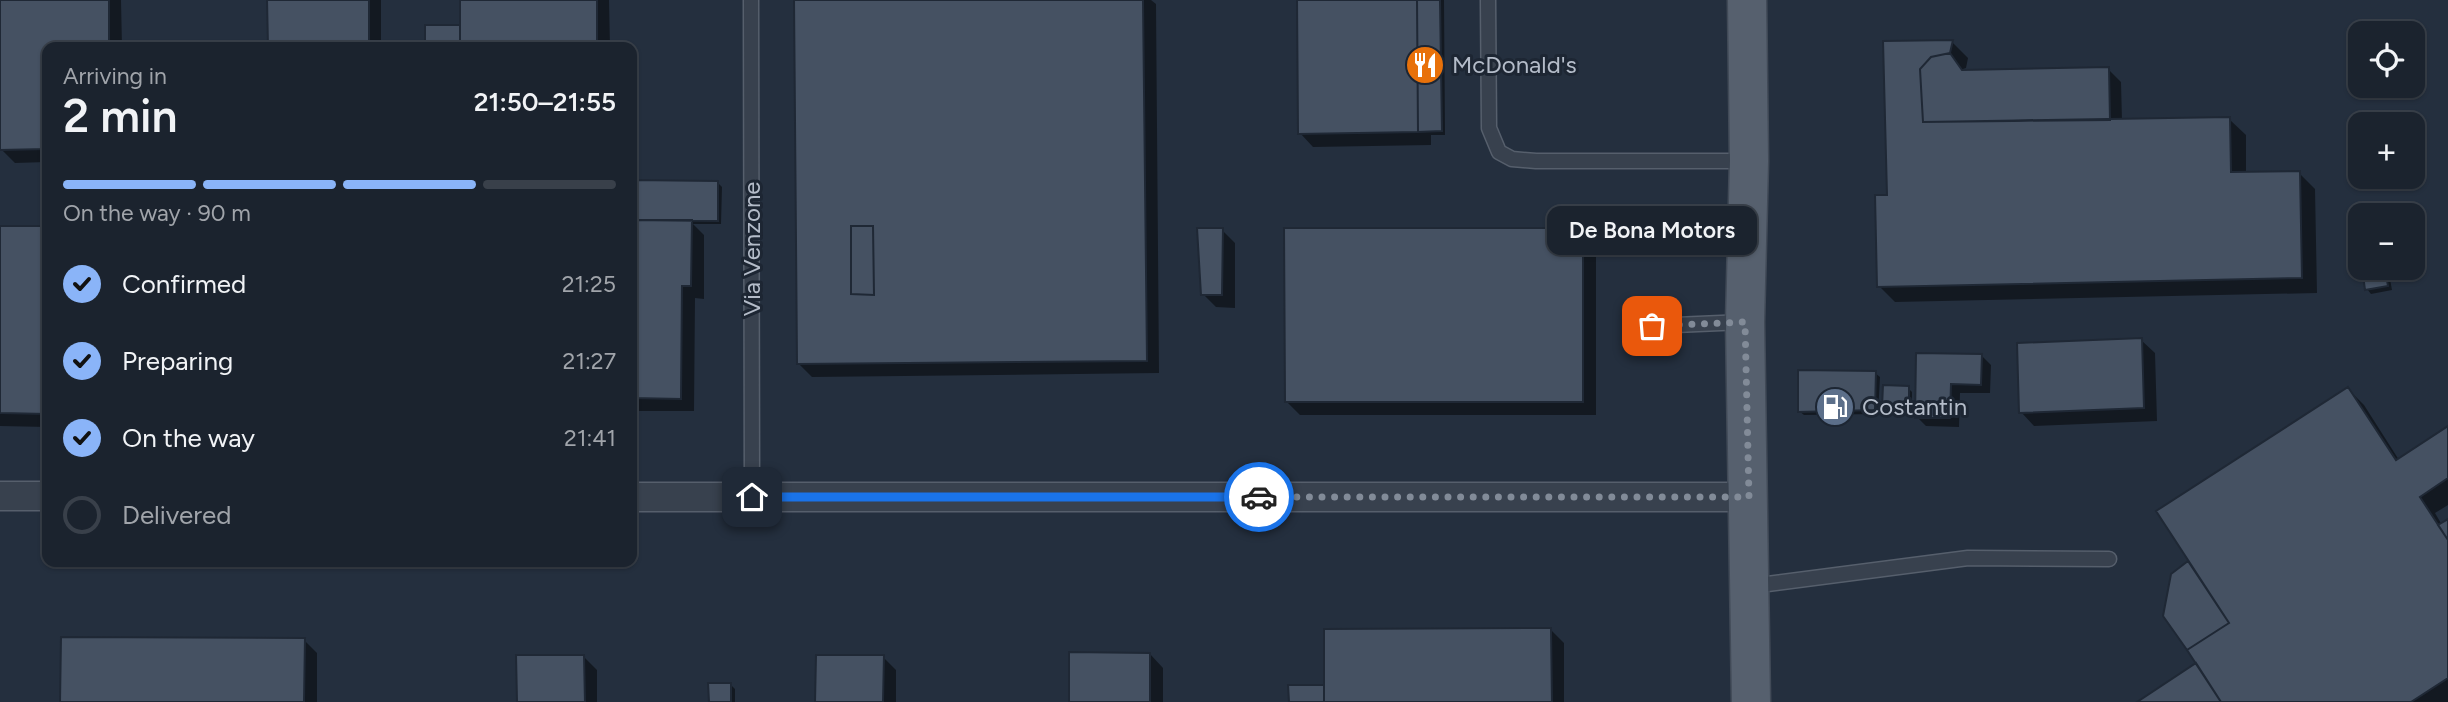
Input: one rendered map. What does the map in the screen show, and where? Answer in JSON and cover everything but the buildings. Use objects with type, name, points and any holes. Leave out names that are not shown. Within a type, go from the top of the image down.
[{"type":"main road","points":[[1747,0],[1749,161],[1745,322],[1751,702]]},
{"type":"street","points":[[0,496],[42,496]]},
{"type":"street","points":[[637,497],[1749,497]]},
{"type":"lane","name":"Via Venzone","points":[[751,0],[752,497]]},
{"type":"lane","points":[[1488,0],[1489,128],[1499,152],[1512,159],[1536,161],[1749,161]]},
{"type":"lane","points":[[1652,326],[1745,322]]},
{"type":"lane","points":[[1751,586],[1968,558],[2109,559]]},
{"type":"way so far","points":[[1259,497],[1749,497],[1745,322],[1652,326]]},
{"type":"place","name":"McDonald's","points":[[1425,65]]},
{"type":"place","name":"De Bona Motors","points":[[1652,326]]},
{"type":"place","name":"Costantin","points":[[1835,407]]},
{"type":"route","points":[[752,497],[1259,497]]}]
